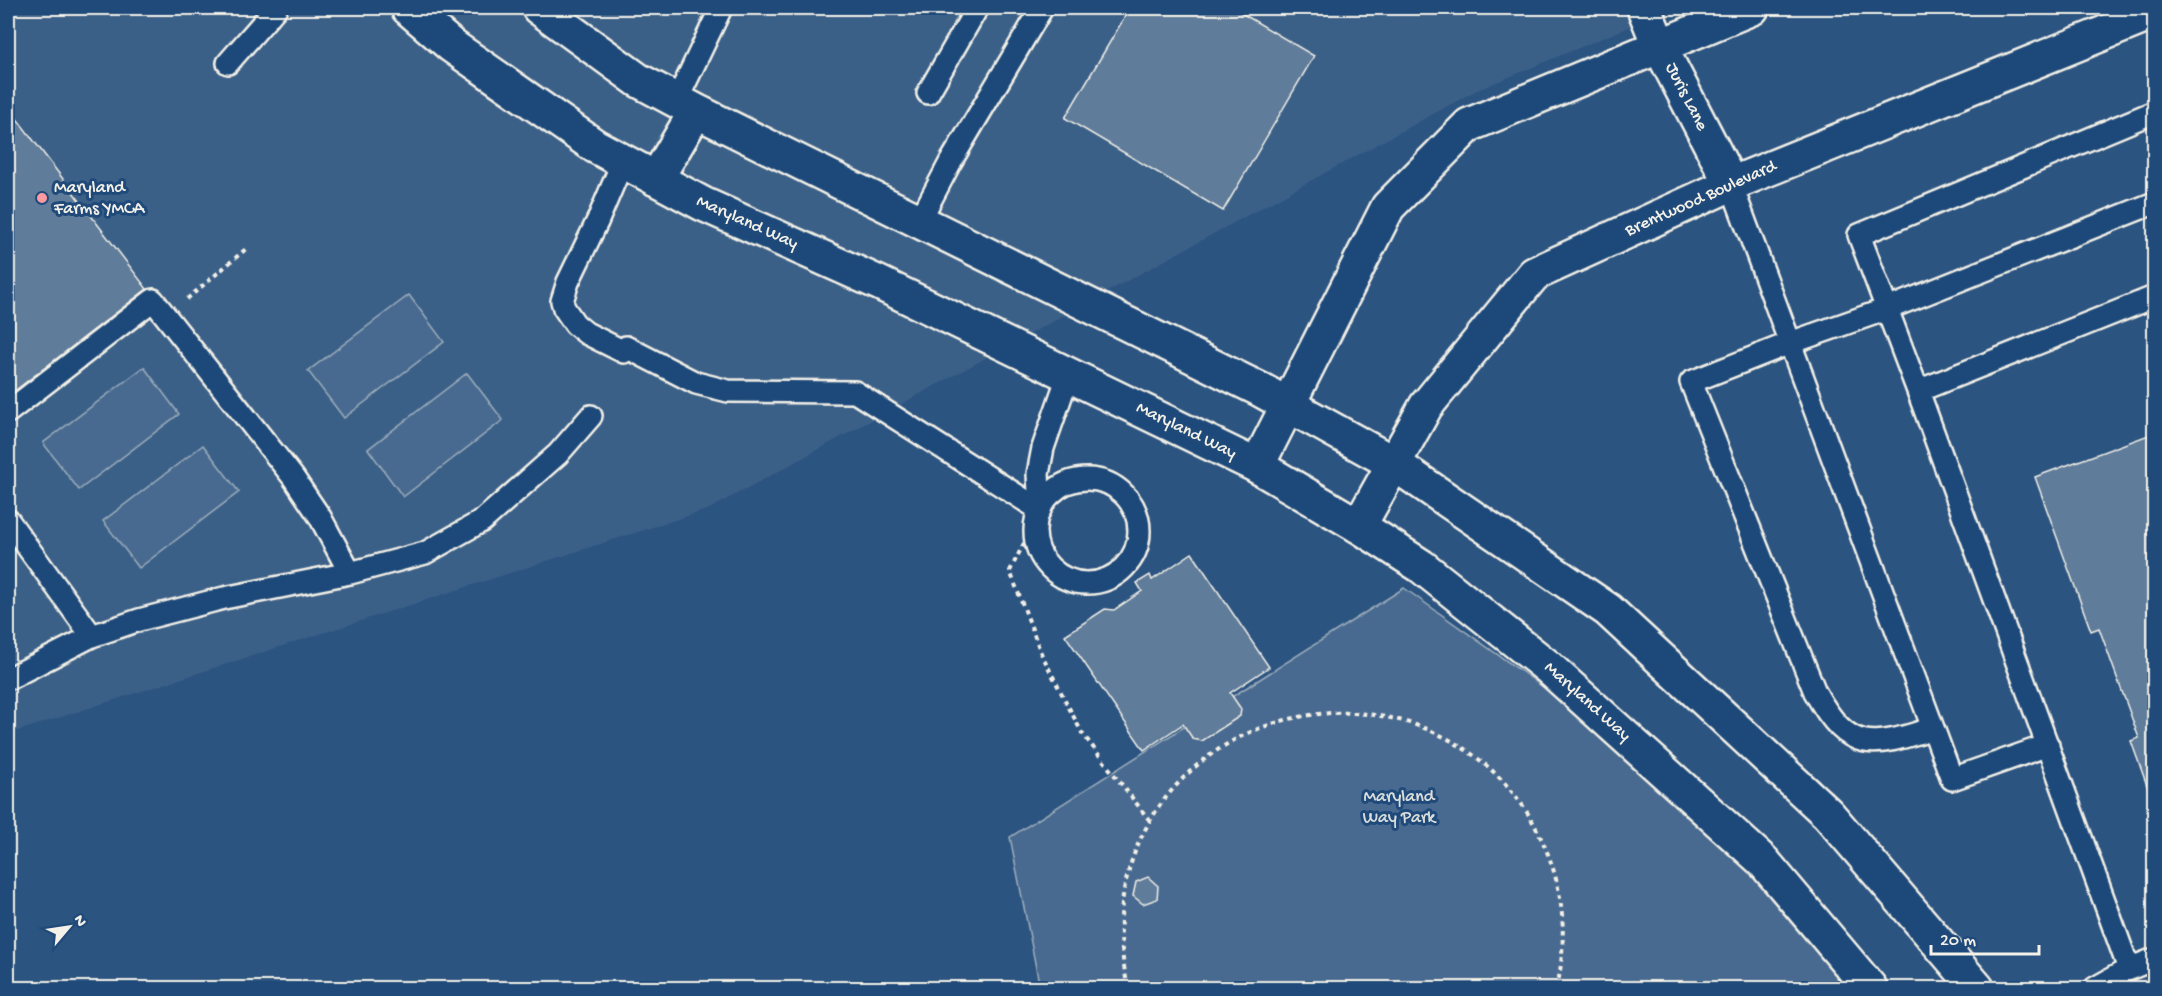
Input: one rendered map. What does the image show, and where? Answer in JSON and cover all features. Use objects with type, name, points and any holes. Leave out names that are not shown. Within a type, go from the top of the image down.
[{"type":"main road","name":"Maryland Way","points":[[408,8],[452,46],[595,146],[622,161],[703,204],[879,283],[1257,466],[1359,526],[1421,566],[1548,667],[1763,861],[1870,988]]},
{"type":"main road","points":[[539,8],[638,80],[1288,403],[1394,462],[1608,610],[1828,814],[1977,988]]},
{"type":"main road","name":"Juris Lane","points":[[1644,8],[1659,45],[1731,184]]},
{"type":"main road","points":[[1257,466],[1388,207],[1469,125],[1752,8]]},
{"type":"main road","name":"Brentwood Boulevard","points":[[1359,526],[1426,406],[1534,274],[1731,184],[2154,13]]},
{"type":"main road","points":[[656,179],[687,106]]},
{"type":"lane","points":[[228,63],[276,8]]},
{"type":"lane","points":[[687,106],[721,8]]},
{"type":"lane","points":[[928,93],[977,8]]},
{"type":"lane","points":[[920,220],[951,161],[1042,8]]},
{"type":"lane","points":[[2129,969],[1859,235],[2154,112]]},
{"type":"lane","points":[[622,161],[598,220],[564,292],[562,301],[575,324],[586,333],[708,387],[728,391],[855,392],[1039,512]]},
{"type":"lane","points":[[1731,184],[1952,779],[2048,745]]},
{"type":"lane","points":[[1933,728],[1881,743],[1862,742],[1844,733],[1828,716],[1815,692],[1691,381],[1887,309],[2154,203]]},
{"type":"lane","points":[[1918,391],[2154,297]]},
{"type":"lane","points":[[8,412],[153,300],[293,477],[321,517],[350,573]]},
{"type":"lane","points":[[1039,512],[1053,492],[1064,485],[1087,479],[1107,484],[1118,490],[1132,506],[1139,530],[1137,545],[1130,561],[1114,576],[1092,583],[1063,578],[1043,559],[1037,545],[1035,530],[1039,512],[1038,474],[1042,448],[1069,374]]},
{"type":"lane","points":[[8,680],[92,636],[139,620],[224,598],[350,573],[425,553],[482,521],[558,454],[591,416]]},
{"type":"lane","points":[[8,520],[92,636]]},
{"type":"lane","points":[[2096,988],[2129,969],[2154,959]]},
{"type":"path","points":[[166,318],[247,248]]},
{"type":"path","points":[[1039,512],[1010,571],[1025,614],[1061,695],[1082,733],[1150,821]]},
{"type":"path","points":[[1128,988],[1120,941],[1120,920],[1125,890],[1138,848],[1150,821],[1177,785],[1201,762],[1236,739],[1270,724],[1306,715],[1340,712],[1380,715],[1421,727],[1451,740],[1486,766],[1515,796],[1534,823],[1548,851],[1561,900],[1564,941],[1557,988]]},
{"type":"shaded area","points":[[8,8],[1675,8],[1475,91],[709,509],[8,734]]},
{"type":"green space","points":[[409,295],[444,342],[344,418],[308,371]]},
{"type":"green space","points":[[144,367],[179,414],[79,490],[43,443]]},
{"type":"green space","points":[[467,373],[503,420],[403,497],[368,449]]},
{"type":"green space","points":[[203,445],[239,492],[139,568],[103,521]]},
{"type":"green space","name":"Maryland Way Park","points":[[1404,588],[1667,775],[1866,988],[1040,988],[1010,837]]},
{"type":"building","points":[[1130,8],[1233,8],[1314,56],[1223,211],[1065,118]]},
{"type":"building","name":"Maryland Farms YMCA","points":[[8,107],[147,289],[8,396]]},
{"type":"building","points":[[2154,433],[2154,805],[2131,741],[2139,738],[2099,628],[2091,631],[2035,477]]},
{"type":"building","points":[[1192,553],[1269,667],[1230,693],[1241,709],[1240,716],[1202,741],[1193,739],[1183,724],[1144,750],[1065,635],[1105,609],[1114,610],[1142,591],[1137,583],[1150,575],[1152,580]]},
{"type":"building","points":[[1148,877],[1158,886],[1157,899],[1143,904],[1133,896],[1136,882]]},
{"type":"place","name":"Maryland Farms YMCA","points":[[42,198]]}]
